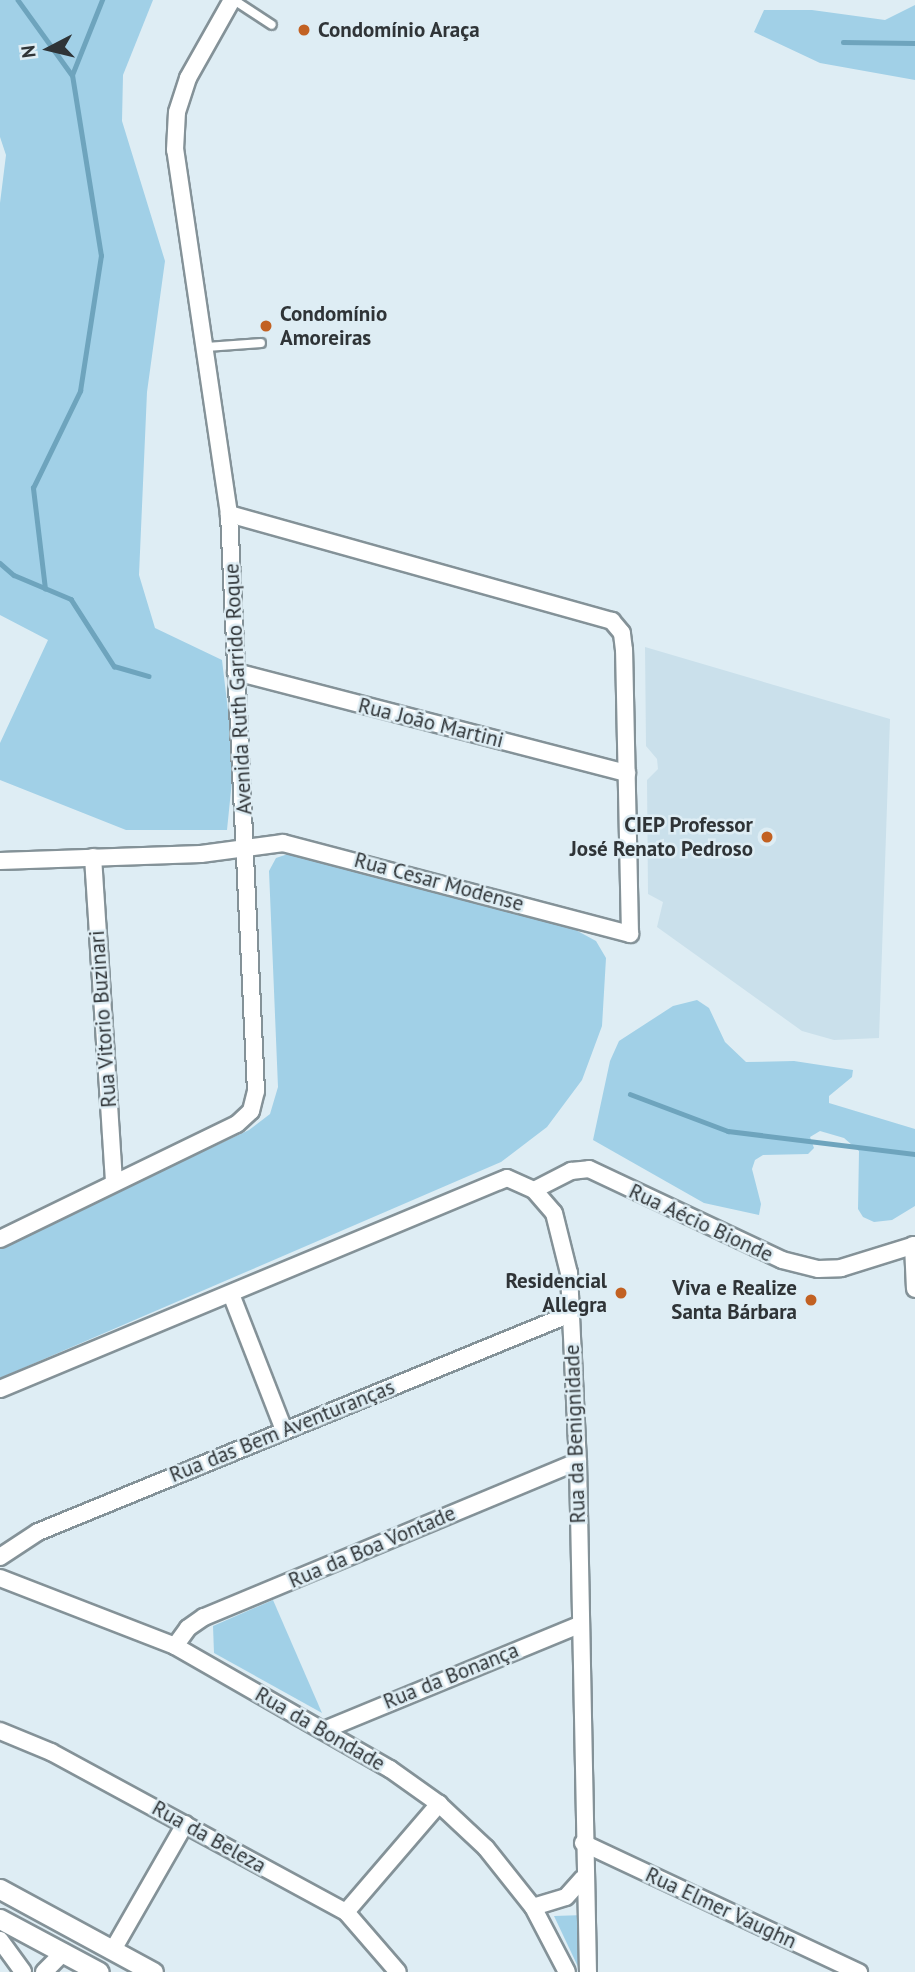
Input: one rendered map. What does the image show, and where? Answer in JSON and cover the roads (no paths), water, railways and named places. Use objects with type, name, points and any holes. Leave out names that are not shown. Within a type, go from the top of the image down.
[{"type":"street","name":"Avenida Ruth Garrido Roque","points":[[0,1239],[114,1181],[237,1124],[251,1111],[256,1091],[229,514],[207,347],[175,150],[177,112],[188,78],[233,0]]},
{"type":"street","points":[[229,514],[612,621],[622,633],[624,650],[627,773]]},
{"type":"street","name":"Rua João Martini","points":[[236,673],[627,773]]},
{"type":"street","name":"Rua Cesar Modense","points":[[0,861],[201,854],[283,843],[309,847],[630,934],[627,773]]},
{"type":"street","name":"Rua Vitorio Buzinari","points":[[93,857],[114,1181]]},
{"type":"street","name":"Rua Aécio Bionde","points":[[534,1190],[571,1171],[589,1169],[782,1260],[818,1269],[841,1268],[914,1245]]},
{"type":"street","points":[[0,1389],[507,1178],[534,1190]]},
{"type":"street","name":"Rua da Benignidade","points":[[534,1190],[554,1213],[569,1273],[578,1461],[583,1878],[588,1972]]},
{"type":"street","points":[[914,1245],[915,1289]]},
{"type":"street","points":[[231,1294],[284,1430]]},
{"type":"street","name":"Rua das Bem Aventuranças","points":[[0,1557],[38,1532],[570,1314]]},
{"type":"street","name":"Rua da Boa Vontade","points":[[175,1646],[188,1628],[204,1617],[578,1461]]},
{"type":"street","name":"Rua da Bondade","points":[[0,1578],[175,1646],[324,1730],[439,1804],[486,1848],[533,1907],[567,1972]]},
{"type":"street","name":"Rua da Bonança","points":[[324,1730],[579,1625]]},
{"type":"street","name":"Rua da Beleza","points":[[0,1731],[51,1752],[346,1912],[398,1972]]},
{"type":"street","points":[[346,1912],[439,1804]]},
{"type":"street","points":[[114,1948],[185,1824]]},
{"type":"street","name":"Rua Elmer Vaughn","points":[[583,1843],[859,1972]]},
{"type":"street","points":[[533,1907],[554,1904],[583,1878]]},
{"type":"street","points":[[0,1889],[114,1948],[153,1972]]},
{"type":"street","points":[[0,1919],[99,1972]]},
{"type":"street","points":[[0,1940],[23,1972]]},
{"type":"street","points":[[44,1972],[64,1952]]},
{"type":"lane","points":[[233,0],[272,25]]},
{"type":"lane","points":[[207,347],[261,343]]},
{"type":"waterway","points":[[18,0],[72,75]]},
{"type":"waterway","points":[[45,589],[33,488],[80,391],[101,256],[72,75],[102,0]]},
{"type":"waterway","points":[[843,42],[915,43]]},
{"type":"waterway","points":[[0,563],[14,575],[71,599],[114,666],[149,676]]},
{"type":"waterway","points":[[630,1094],[728,1131],[915,1154]]},
{"type":"place","name":"Condomínio Araça","points":[[304,30]]},
{"type":"place","name":"Condomínio Amoreiras","points":[[266,326]]},
{"type":"place","name":"CIEP Professor José Renato Pedroso","points":[[767,837]]},
{"type":"place","name":"Residencial Allegra","points":[[621,1293]]},
{"type":"place","name":"Viva e Realize Santa Bárbara","points":[[811,1300]]}]
